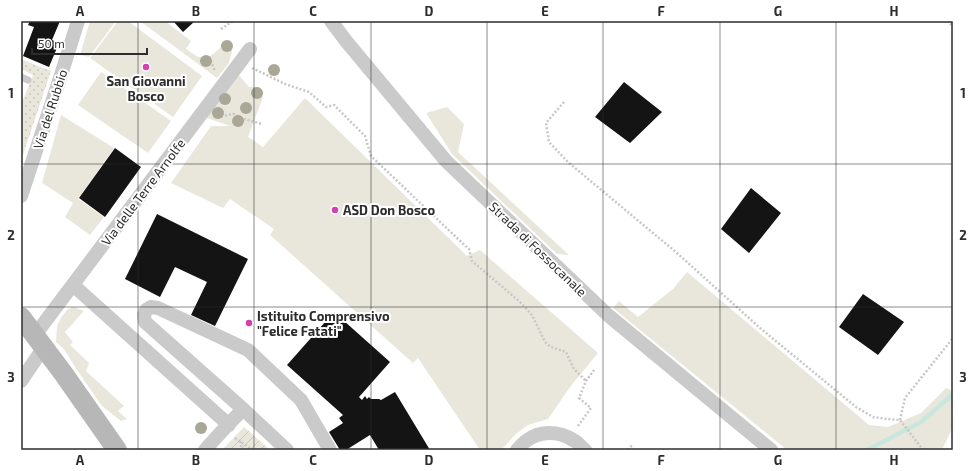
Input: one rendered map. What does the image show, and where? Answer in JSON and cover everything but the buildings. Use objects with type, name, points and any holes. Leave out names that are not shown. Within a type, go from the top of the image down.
[{"type":"street","name":"Via del Rubbio","points":[[21,196],[78,21]]},
{"type":"street","name":"Strada di Fossocanale","points":[[331,21],[446,161],[609,316],[771,450]]},
{"type":"street","name":"Via delle Terre Arnolfe","points":[[21,381],[39,341],[73,285],[250,49]]},
{"type":"street","points":[[73,285],[229,430]]},
{"type":"street","points":[[287,450],[145,322],[144,316],[146,310],[151,307],[158,308],[248,350],[301,400],[330,450]]},
{"type":"street","points":[[21,317],[116,450]]},
{"type":"street","points":[[229,430],[243,409]]},
{"type":"street","points":[[205,450],[222,430],[229,430]]},
{"type":"street","points":[[518,450],[526,441],[535,435],[548,432],[562,434],[574,440],[585,450]]},
{"type":"lane","points":[[21,77],[28,80]]},
{"type":"path","points":[[221,29],[233,21]]},
{"type":"path","points":[[947,21],[953,26]]},
{"type":"path","points":[[240,63],[285,84],[309,92],[326,107],[334,104],[365,136],[372,156],[469,248],[472,261],[520,302],[532,315],[545,342],[551,347],[566,352],[574,369],[586,381]]},
{"type":"path","points":[[564,102],[546,123],[549,142],[569,163],[677,252],[760,328],[856,407],[873,417],[900,420],[923,450]]},
{"type":"path","points":[[202,114],[222,116],[234,114],[244,119],[262,124]]},
{"type":"path","points":[[900,420],[905,398],[953,338]]},
{"type":"path","points":[[575,430],[591,408],[579,398],[586,381],[594,370]]},
{"type":"path","points":[[229,430],[240,441],[253,450]]},
{"type":"path","points":[[240,441],[242,450]]},
{"type":"path","points":[[628,450],[633,444]]},
{"type":"shaded area","points":[[90,21],[116,21],[89,57],[80,55]]},
{"type":"shaded area","name":"San Giovanni Bosco","points":[[118,21],[128,21],[202,76],[173,117],[90,58]]},
{"type":"shaded area","points":[[140,21],[165,21],[191,41],[186,49],[198,57],[209,57],[230,40],[232,51],[229,63],[217,78]]},
{"type":"shaded area","points":[[21,59],[51,71],[21,161],[21,105],[33,75],[21,69]]},
{"type":"shaded area","points":[[101,72],[171,121],[148,153],[78,105]]},
{"type":"shaded area","points":[[238,74],[249,87],[259,87],[263,97],[248,137],[263,147],[305,98],[467,256],[480,250],[598,353],[570,387],[548,419],[528,425],[516,434],[501,450],[480,450],[418,358],[413,363],[270,235],[274,229],[230,199],[223,208],[171,183],[211,126],[230,126],[207,118],[218,100],[232,85]]},
{"type":"shaded area","points":[[447,107],[464,124],[458,152],[569,255],[557,254],[452,154],[426,113]]},
{"type":"shaded area","points":[[61,115],[114,148],[78,199],[104,217],[90,235],[65,217],[73,203],[42,183]]},
{"type":"shaded area","points":[[687,272],[869,425],[888,427],[921,413],[946,388],[953,391],[953,427],[942,450],[787,450],[613,308],[619,301],[638,317],[673,289]]},
{"type":"shaded area","points":[[74,307],[84,311],[65,332],[73,342],[70,345],[89,363],[86,371],[124,406],[118,411],[127,419],[121,421],[102,406],[64,349],[56,342],[57,326],[62,316],[68,309]]},
{"type":"shaded area","points":[[244,427],[270,450],[222,450]]},
{"type":"waterway","points":[[867,450],[921,422],[953,394]]},
{"type":"place","name":"San Giovanni Bosco","points":[[146,67]]},
{"type":"place","name":"ASD Don Bosco","points":[[335,210]]},
{"type":"place","name":"Istituito Comprensivo \"Felice Fatati\"","points":[[249,323]]}]
